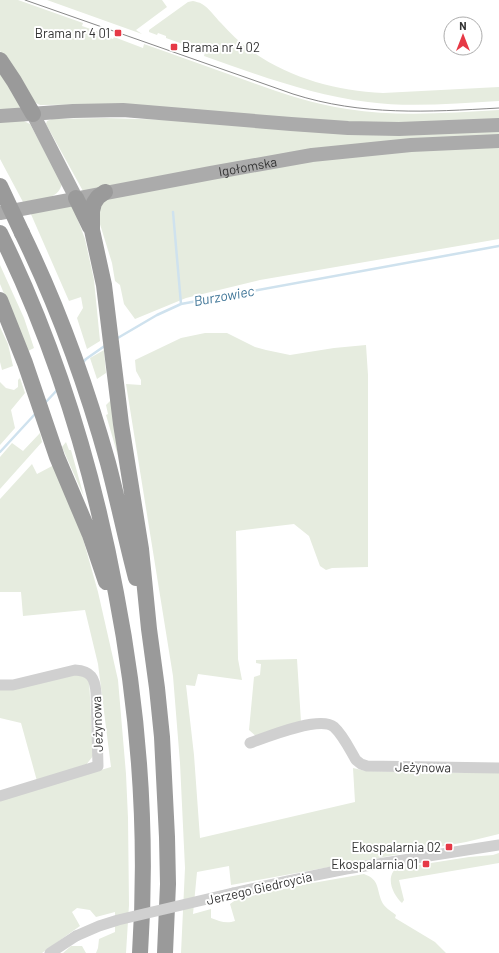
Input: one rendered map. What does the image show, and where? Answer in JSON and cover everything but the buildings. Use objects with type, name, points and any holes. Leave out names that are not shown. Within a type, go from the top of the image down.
[{"type":"highway","points":[[0,60],[33,114]]},
{"type":"highway","points":[[0,186],[41,271],[71,347],[116,496],[149,629]]},
{"type":"highway","points":[[105,192],[98,197],[94,203],[91,218],[92,230],[104,285],[117,396],[141,549],[149,629],[157,688],[164,780],[168,884],[165,953]]},
{"type":"highway","points":[[76,198],[92,230]]},
{"type":"highway","points":[[1,235],[36,312],[51,351],[94,490],[107,546],[122,624],[133,695],[140,781],[142,880],[140,953]]},
{"type":"highway","points":[[0,300],[25,363],[57,457],[90,535],[122,624]]},
{"type":"main road","points":[[0,116],[73,111],[123,110],[297,125],[369,128],[436,128],[499,125]]},
{"type":"main road","points":[[33,114],[76,198]]},
{"type":"main road","name":"Igołomska","points":[[0,213],[105,192],[312,155],[411,145],[499,141]]},
{"type":"street","name":"Jeżynowa","points":[[0,685],[13,685],[75,670],[83,670],[89,673],[94,682],[96,693],[98,766],[0,796]]},
{"type":"street","name":"Jeżynowa","points":[[250,743],[298,727],[322,723],[334,727],[356,760],[367,766],[499,768]]},
{"type":"street","name":"Jerzego Giedroycia","points":[[50,953],[76,936],[98,926],[118,920],[233,893],[346,869],[499,845]]},
{"type":"shaded area","points":[[0,0],[18,0],[83,23],[82,26],[105,34],[105,36],[113,39],[114,37],[143,48],[144,44],[270,89],[321,104],[347,109],[404,114],[499,110],[499,120],[368,124],[121,104],[40,105],[34,102],[0,51]]},
{"type":"shaded area","points":[[47,0],[162,0],[167,7],[136,30],[142,34]]},
{"type":"shaded area","points":[[193,1],[201,3],[242,44],[265,60],[314,81],[331,86],[365,92],[383,93],[499,87],[499,101],[401,105],[368,102],[326,95],[265,77],[204,56],[205,52],[166,38],[166,36],[158,33],[157,35],[149,32],[149,30],[188,2]]},
{"type":"shaded area","points":[[0,68],[24,107],[0,111]]},
{"type":"shaded area","points":[[105,118],[499,130],[499,136],[83,191],[46,124],[47,121],[52,119]]},
{"type":"shaded area","points":[[0,121],[24,121],[30,124],[62,183],[57,193],[47,198],[23,202],[0,159]]},
{"type":"shaded area","points":[[499,145],[499,239],[260,280],[186,298],[135,319],[124,304],[120,285],[115,281],[112,263],[99,221],[98,204],[105,198],[269,167],[352,155]]},
{"type":"shaded area","points":[[72,204],[85,239],[94,280],[100,341],[87,349],[77,318],[83,308],[81,297],[69,301],[30,212]]},
{"type":"shaded area","points":[[0,265],[24,318],[34,348],[28,351],[0,284]]},
{"type":"shaded area","points":[[0,327],[8,344],[13,366],[2,370],[0,362]]},
{"type":"shaded area","points":[[205,333],[227,333],[255,347],[290,355],[334,348],[366,345],[368,375],[368,567],[332,568],[326,570],[320,566],[309,536],[294,524],[236,531],[238,659],[242,680],[198,674],[195,686],[186,685],[194,755],[200,838],[355,802],[353,768],[366,771],[465,773],[499,772],[499,834],[466,842],[231,885],[229,866],[197,872],[193,914],[211,909],[211,918],[223,922],[232,922],[235,921],[230,904],[237,899],[364,874],[373,879],[377,885],[383,904],[396,915],[395,918],[435,942],[446,953],[181,953],[185,868],[180,763],[173,676],[126,384],[141,385],[141,380],[136,371],[135,360],[181,338]]},
{"type":"shaded area","points":[[104,350],[106,373],[97,379],[90,358]]},
{"type":"shaded area","points":[[20,378],[25,393],[11,410],[15,428],[0,445],[0,382],[6,388],[14,390],[18,387],[18,380]]},
{"type":"shaded area","points":[[111,400],[118,456],[106,415],[108,414],[106,405]]},
{"type":"shaded area","points":[[40,433],[42,442],[0,489],[0,457],[12,443],[23,451]]},
{"type":"shaded area","points":[[66,442],[69,450],[71,450],[84,497],[62,447]]},
{"type":"shaded area","points":[[32,464],[37,474],[54,465],[80,528],[98,592],[118,680],[128,818],[129,905],[126,953],[96,953],[99,939],[115,932],[115,912],[96,917],[90,910],[77,908],[72,912],[80,926],[42,953],[0,953],[0,800],[111,767],[98,664],[85,610],[23,616],[21,592],[0,592],[0,499]]},
{"type":"shaded area","points":[[297,659],[301,722],[257,737],[249,730],[254,677],[260,675],[261,664],[256,663],[256,660]]},
{"type":"shaded area","points":[[73,673],[89,678],[93,756],[86,765],[37,781],[21,723],[0,718],[0,688]]},
{"type":"shaded area","points":[[499,853],[499,863],[399,880],[404,900],[402,903],[391,885],[391,875],[398,867],[401,866],[411,864],[412,866]]},
{"type":"shaded area","points":[[71,946],[82,946],[86,953],[63,953]]},
{"type":"waterway","points":[[173,212],[181,304]]},
{"type":"waterway","name":"Burzowiec","points":[[116,339],[157,315],[181,304],[499,246]]},
{"type":"waterway","name":"Burzowiec","points":[[82,363],[106,345]]},
{"type":"waterway","name":"Burzowiec","points":[[45,403],[58,389]]},
{"type":"waterway","name":"Burzowiec","points":[[0,452],[36,413]]},
{"type":"tram line","points":[[25,0],[293,94],[319,101],[344,106],[395,111],[447,111],[499,108]]},
{"type":"place","name":"Brama nr 4 01","points":[[118,33]]},
{"type":"place","name":"Brama nr 4 02","points":[[174,47]]},
{"type":"place","name":"Ekospalarnia 02","points":[[449,847]]},
{"type":"place","name":"Ekospalarnia 01","points":[[426,864]]}]
